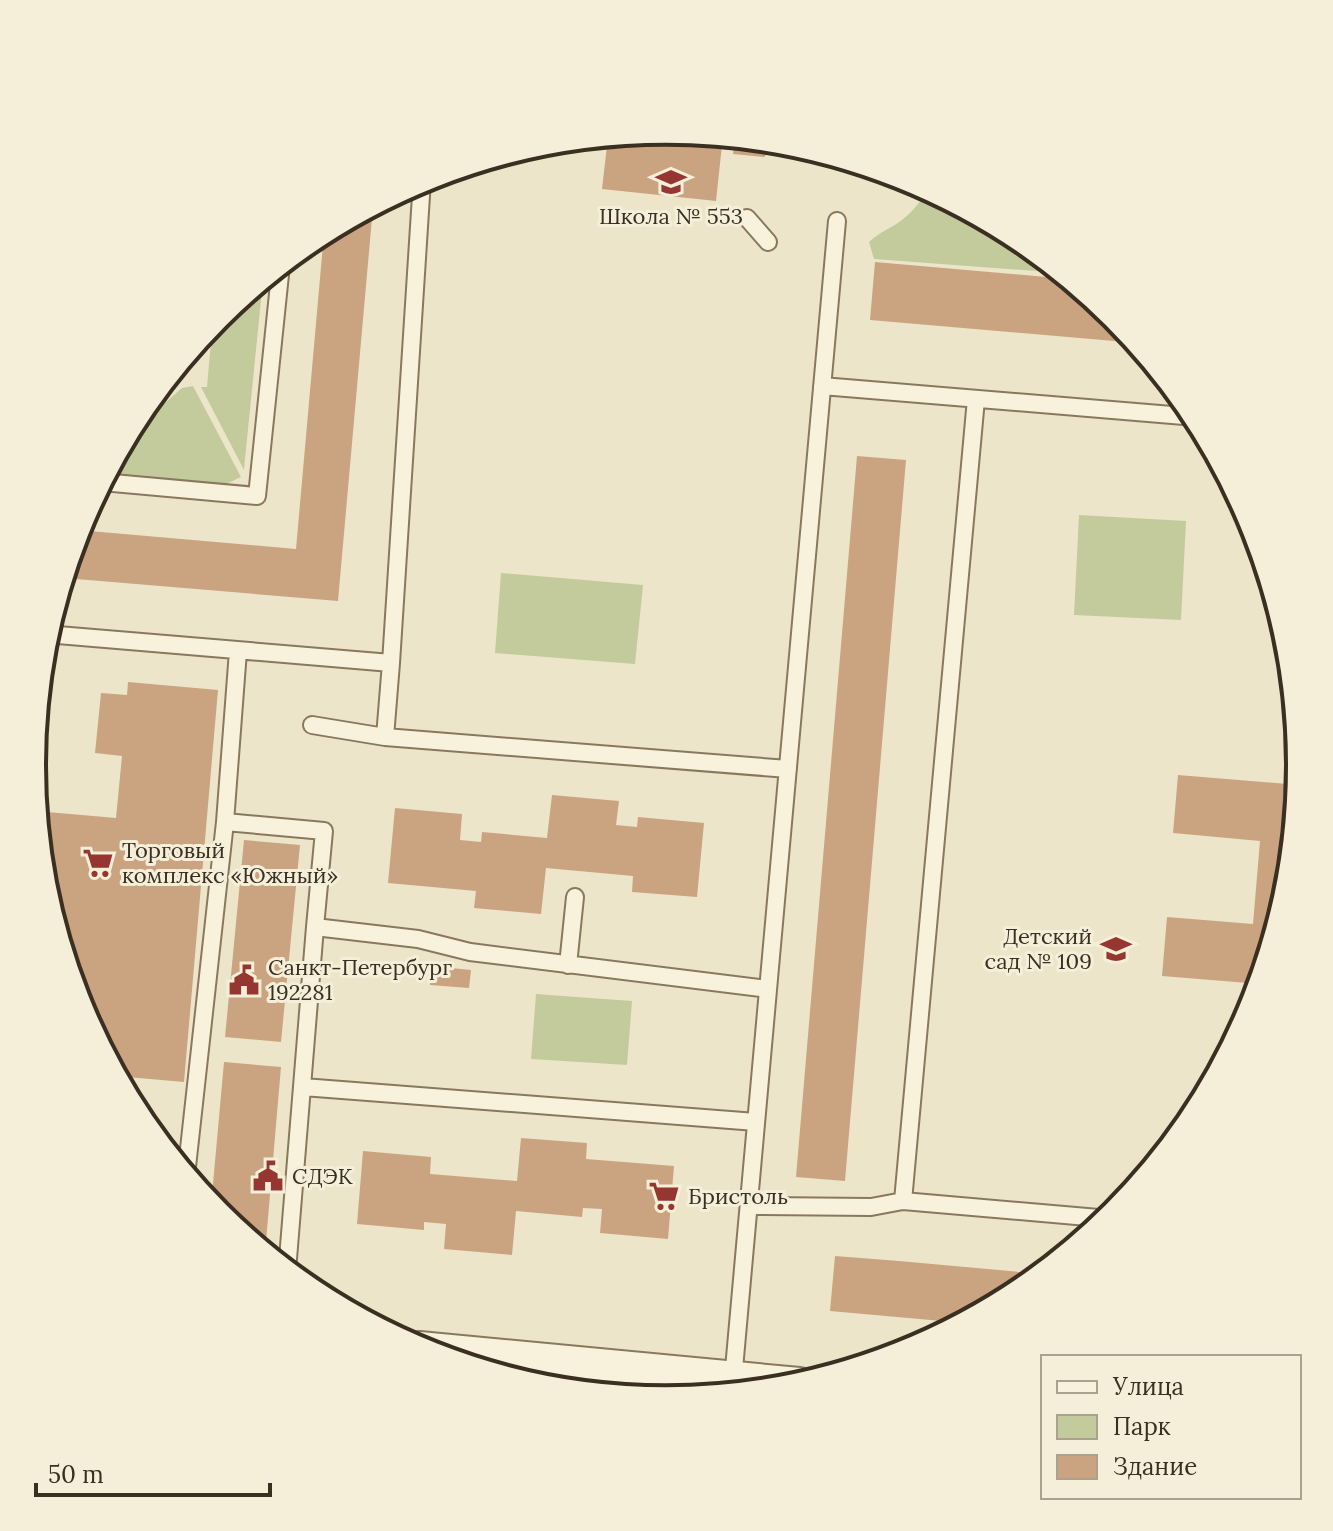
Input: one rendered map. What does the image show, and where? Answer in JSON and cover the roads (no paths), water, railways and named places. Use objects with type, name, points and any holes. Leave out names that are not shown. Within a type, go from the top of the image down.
[{"type":"street","points":[[471,1354],[747,1381]]},
{"type":"lane","points":[[385,737],[421,196]]},
{"type":"lane","points":[[747,218],[768,242]]},
{"type":"lane","points":[[733,1380],[837,221]]},
{"type":"lane","points":[[114,483],[257,496],[279,281]]},
{"type":"lane","points":[[822,386],[1178,416]]},
{"type":"lane","points":[[903,1201],[976,399]]},
{"type":"lane","points":[[60,635],[391,663]]},
{"type":"lane","points":[[188,1160],[225,822],[238,651]]},
{"type":"lane","points":[[312,725],[385,737],[788,769]]},
{"type":"lane","points":[[225,822],[324,831],[288,1257]]},
{"type":"lane","points":[[568,965],[575,897]]},
{"type":"lane","points":[[315,927],[418,939],[470,952],[768,989]]},
{"type":"lane","points":[[303,1087],[756,1122]]},
{"type":"lane","points":[[749,1206],[871,1207],[903,1201],[1091,1217]]},
{"type":"place","name":"Школа № 553","points":[[671,182]]},
{"type":"place","name":"Торговый комплекс «Южный»","points":[[98,863]]},
{"type":"place","name":"Детский сад № 109","points":[[1116,949]]},
{"type":"place","name":"Санкт-Петербург 192281","points":[[244,980]]},
{"type":"place","name":"СДЭК","points":[[268,1176]]},
{"type":"place","name":"Бристоль","points":[[664,1196]]}]
